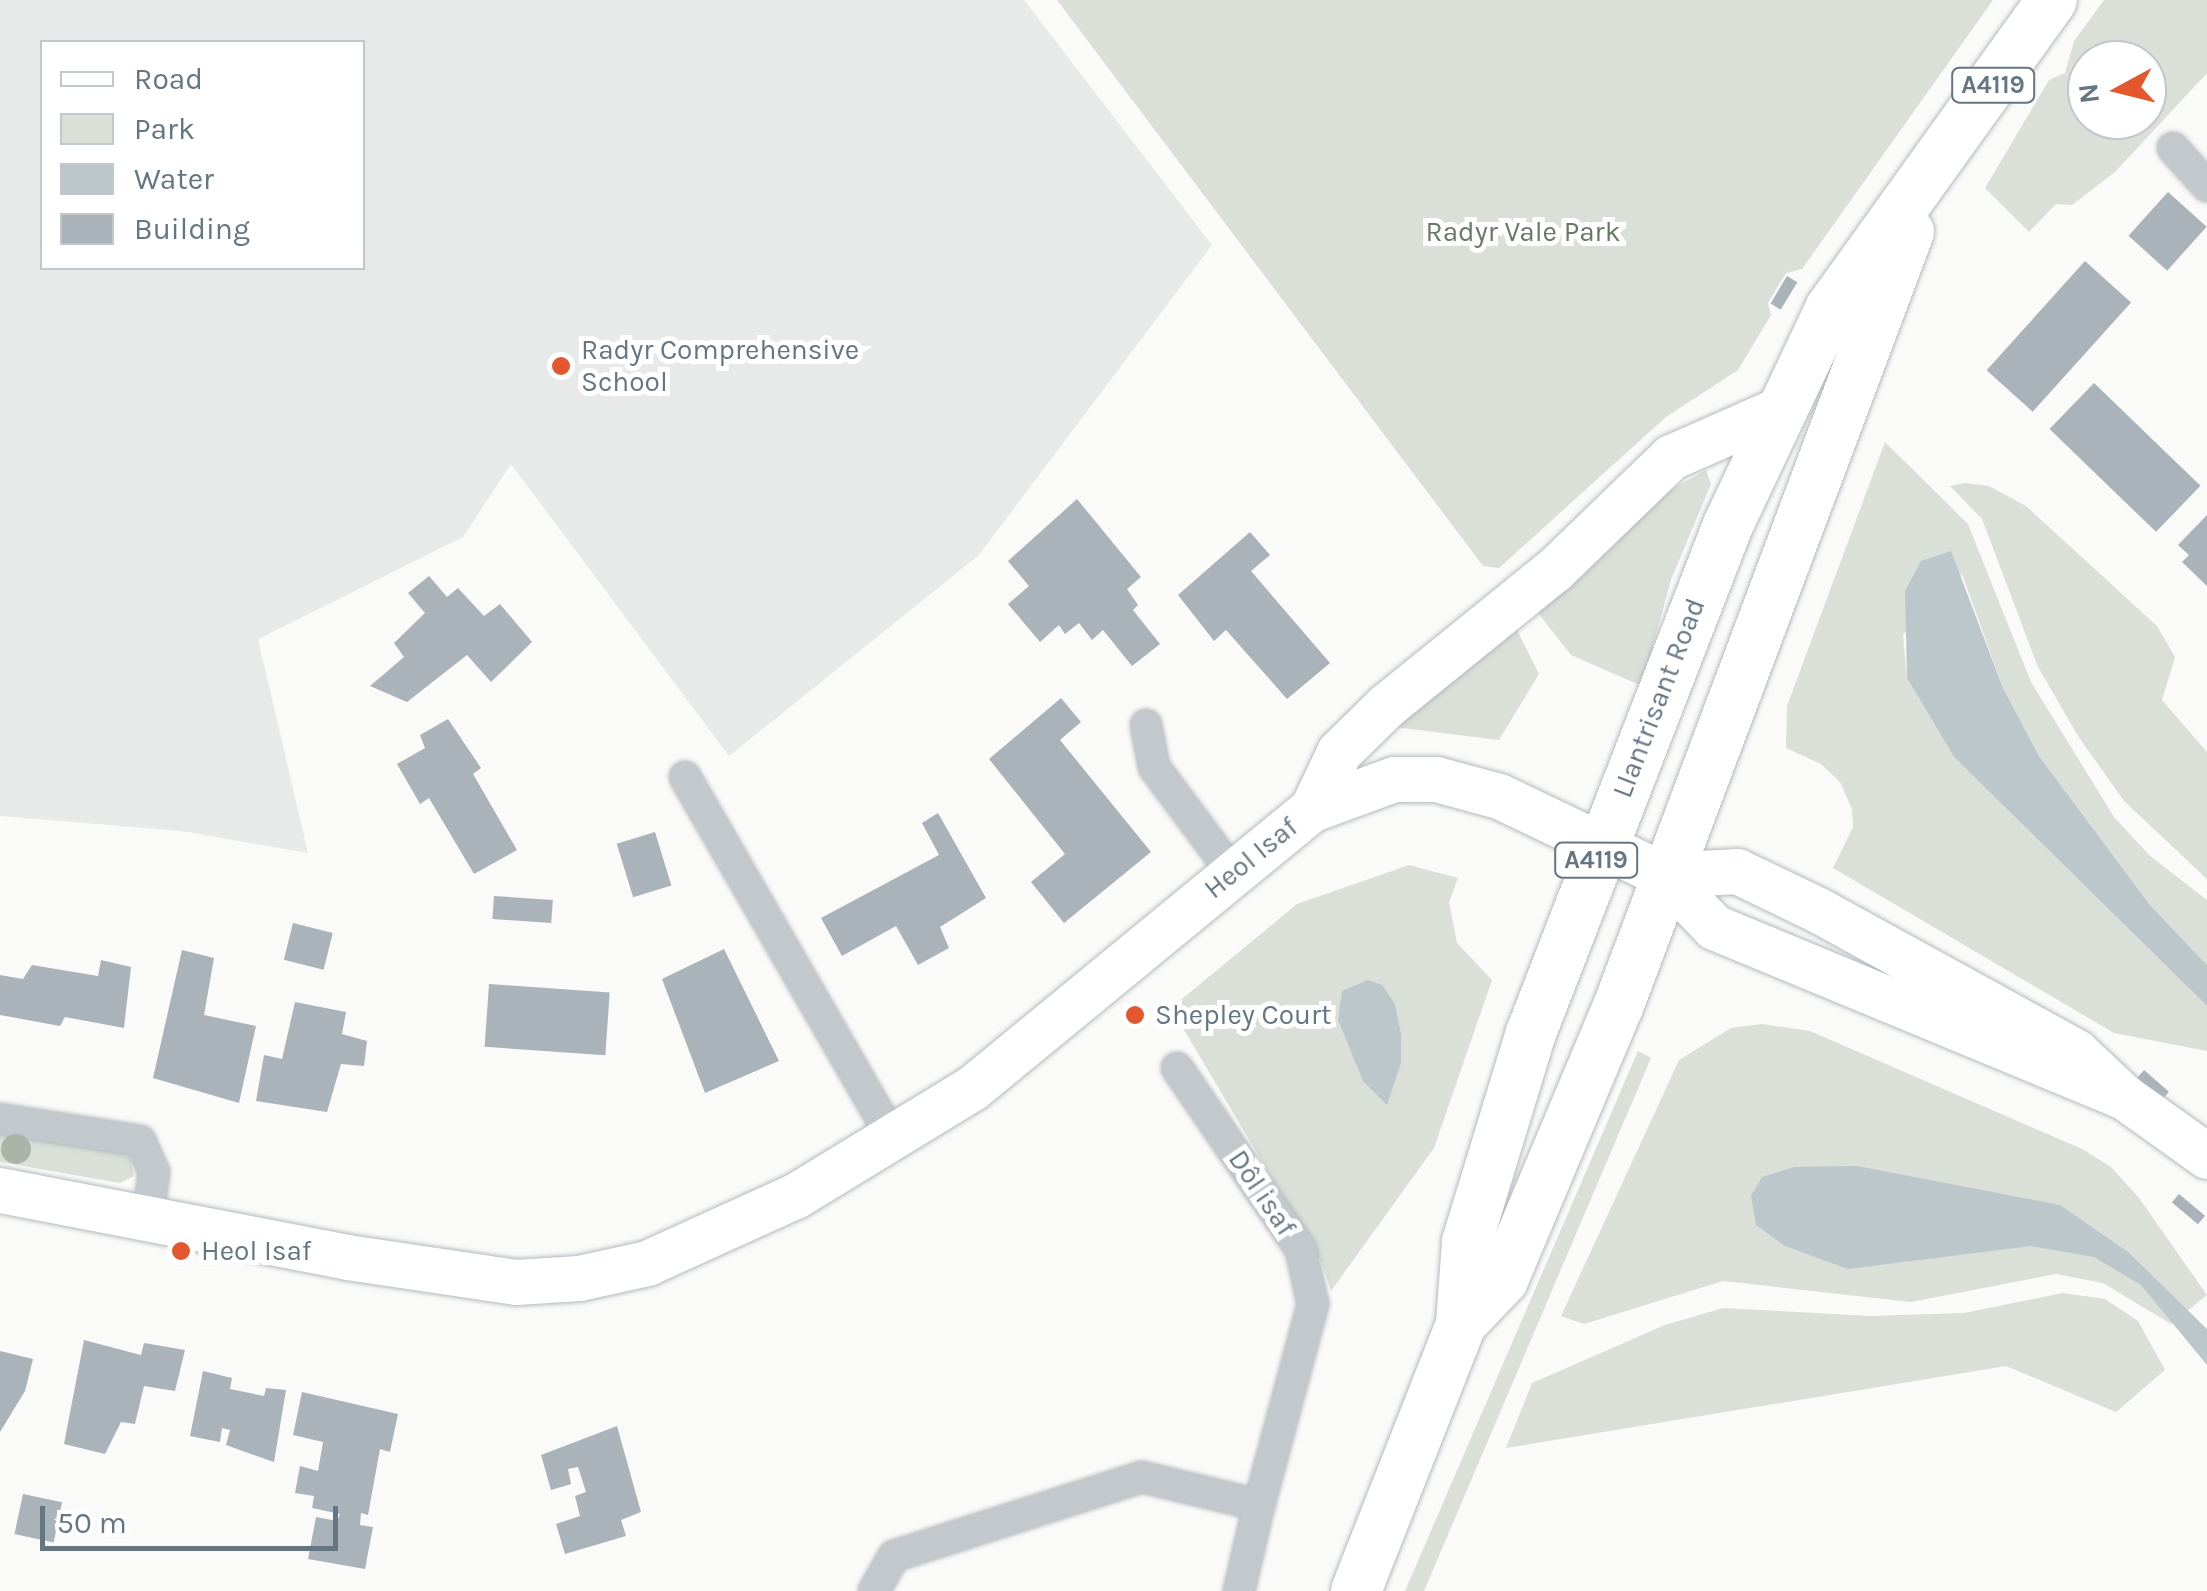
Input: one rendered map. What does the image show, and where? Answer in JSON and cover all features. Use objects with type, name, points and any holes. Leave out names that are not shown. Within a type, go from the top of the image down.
[{"type":"main road","name":"Llantrisant Road","points":[[1356,1591],[1461,1324],[1466,1242],[1531,1033],[1602,844],[1778,410],[1830,308],[1935,170],[2052,0]]},
{"type":"main road","name":"Llantrisant Road","points":[[1461,1324],[1503,1280],[1618,1007],[1664,875],[1935,170]]},
{"type":"main road","points":[[1312,809],[1339,752],[1386,705],[1554,570],[1671,457],[1778,410]]},
{"type":"main road","name":"Heol Isaf","points":[[0,1190],[437,1272],[552,1282],[683,1250],[795,1196],[892,1138],[1006,1062],[1312,809],[1394,779],[1436,779],[1499,796],[1664,875],[1714,927],[2123,1096],[2207,1156]]},
{"type":"street","points":[[2173,148],[2207,186]]},
{"type":"street","points":[[1146,725],[1154,767],[1232,872]]},
{"type":"street","points":[[684,776],[892,1138]]},
{"type":"street","name":"Dôl isaf","points":[[1177,1068],[1300,1250],[1313,1304],[1239,1591]]},
{"type":"street","points":[[0,1118],[140,1141],[154,1172],[148,1217]]},
{"type":"street","points":[[874,1591],[894,1556],[1142,1477],[1260,1505]]},
{"type":"shaded area","name":"Radyr Comprehensive School","points":[[0,0],[1024,0],[1212,245],[979,555],[729,756],[511,464],[463,537],[258,639],[308,853],[181,831],[0,816]]},
{"type":"green space","name":"Radyr Vale Park","points":[[1057,0],[1993,0],[1802,269],[1786,273],[1768,303],[1771,315],[1738,370],[1666,417],[1499,568],[1483,566]]},
{"type":"green space","points":[[2104,0],[2207,0],[2207,73],[2167,116],[2167,40],[2075,40]]},
{"type":"green space","points":[[2067,66],[2067,140],[2145,140],[2115,172],[2072,205],[2056,204],[2029,232],[1985,188],[2049,80],[2065,73]]},
{"type":"green space","points":[[1885,442],[1968,524],[2031,682],[2114,817],[2150,856],[2207,900],[2207,965],[2150,905],[2039,756],[2003,688],[1962,574],[1903,635],[1907,678],[1954,757],[2207,1006],[2207,1051],[2114,1033],[1833,868],[1853,827],[1852,809],[1840,782],[1821,764],[1786,748],[1787,706]]},
{"type":"green space","points":[[1706,470],[1711,484],[1671,580],[1642,686],[1571,655],[1538,613],[1669,491]]},
{"type":"green space","points":[[1950,486],[1989,486],[2026,506],[2157,626],[2175,657],[2162,700],[2207,752],[2207,879],[2124,801],[2078,736],[2038,667],[1982,519]]},
{"type":"green space","points":[[1517,630],[1539,674],[1499,740],[1394,727]]},
{"type":"green space","points":[[1409,865],[1458,878],[1449,902],[1457,943],[1492,980],[1434,1148],[1331,1291],[1321,1261],[1171,1008],[1297,904]]},
{"type":"green space","points":[[1762,1024],[1810,1031],[2082,1149],[2111,1167],[2139,1198],[2207,1295],[2171,1324],[2103,1283],[2056,1274],[1911,1302],[1723,1281],[1584,1324],[1561,1316],[1679,1060],[1731,1028]]},
{"type":"green space","points":[[1638,1051],[1651,1058],[1424,1591],[1405,1591]]},
{"type":"green space","points":[[0,1132],[122,1152],[130,1158],[134,1176],[120,1183],[0,1162]]},
{"type":"green space","points":[[2063,1293],[2105,1299],[2138,1321],[2165,1370],[2116,1412],[2006,1366],[1506,1448],[1532,1383],[1665,1325],[1723,1308],[1871,1316],[1964,1313]]},
{"type":"water","points":[[1951,551],[2003,688],[2039,756],[2150,905],[2207,965],[2207,1006],[1954,757],[1907,678],[1905,591],[1921,561]]},
{"type":"water","points":[[1368,980],[1382,985],[1395,1004],[1401,1034],[1401,1063],[1387,1105],[1363,1081],[1338,1020],[1342,991]]},
{"type":"water","points":[[1857,1166],[2060,1205],[2128,1252],[2207,1329],[2207,1365],[2141,1285],[2094,1257],[2031,1246],[1848,1269],[1785,1246],[1756,1225],[1751,1196],[1762,1177],[1794,1167]]},
{"type":"building","points":[[2168,192],[2207,227],[2167,271],[2129,236]]},
{"type":"building","points":[[2085,261],[2131,302],[2033,412],[1987,370]]},
{"type":"building","points":[[1787,276],[1797,282],[1781,310],[1771,303]]},
{"type":"building","points":[[2094,383],[2200,486],[2156,532],[2050,429]]},
{"type":"building","points":[[1077,499],[1141,577],[1127,589],[1138,605],[1133,610],[1160,644],[1132,666],[1103,630],[1092,640],[1079,623],[1065,634],[1059,625],[1040,642],[1008,604],[1029,586],[1008,561]]},
{"type":"building","points":[[2207,515],[2207,586],[2182,562],[2189,555],[2178,545]]},
{"type":"building","points":[[1250,532],[1270,555],[1251,571],[1330,663],[1287,699],[1226,630],[1214,641],[1178,595]]},
{"type":"building","points":[[429,576],[447,597],[458,588],[484,616],[500,604],[532,642],[491,682],[467,655],[407,702],[370,686],[404,657],[394,643],[425,613],[408,593]]},
{"type":"building","points":[[1061,698],[1081,722],[1060,740],[1151,852],[1064,923],[1031,882],[1065,854],[989,759]]},
{"type":"building","points":[[448,719],[481,768],[473,774],[517,850],[474,874],[429,798],[420,804],[397,764],[425,748],[420,735]]},
{"type":"building","points":[[938,813],[986,898],[940,927],[949,948],[918,965],[896,926],[842,956],[821,918],[939,855],[922,823]]},
{"type":"building","points":[[655,832],[671,886],[633,897],[617,844]]},
{"type":"building","points":[[494,896],[553,900],[551,923],[492,919]]},
{"type":"building","points":[[293,923],[333,933],[324,970],[284,960]]},
{"type":"building","points":[[724,949],[779,1061],[705,1093],[662,979]]},
{"type":"building","points":[[182,950],[214,958],[204,1015],[256,1026],[239,1103],[153,1078]]},
{"type":"building","points":[[101,960],[131,967],[124,1028],[65,1017],[60,1026],[0,1015],[0,975],[23,979],[32,965],[98,976]]},
{"type":"building","points":[[489,984],[610,992],[605,1055],[485,1047]]},
{"type":"building","points":[[295,1002],[346,1012],[342,1034],[367,1041],[364,1066],[341,1064],[327,1112],[256,1101],[264,1055],[282,1059]]},
{"type":"building","points":[[2144,1070],[2169,1092],[2162,1100],[2137,1078]]},
{"type":"building","points":[[2179,1194],[2205,1216],[2198,1224],[2172,1202]]},
{"type":"building","points":[[84,1340],[141,1355],[144,1343],[185,1350],[175,1391],[144,1386],[135,1424],[121,1422],[105,1454],[64,1444]]},
{"type":"building","points":[[0,1351],[33,1359],[25,1391],[0,1432]]},
{"type":"building","points":[[203,1371],[232,1378],[230,1389],[264,1396],[266,1388],[286,1390],[274,1462],[226,1445],[230,1430],[222,1428],[220,1442],[190,1436]]},
{"type":"building","points":[[302,1392],[398,1414],[390,1452],[380,1449],[368,1515],[361,1513],[360,1525],[373,1527],[365,1569],[308,1559],[316,1517],[337,1521],[340,1514],[312,1508],[314,1496],[295,1493],[300,1466],[318,1471],[323,1442],[293,1435]]},
{"type":"building","points":[[617,1426],[641,1512],[621,1520],[626,1536],[565,1554],[556,1524],[580,1516],[575,1496],[586,1492],[578,1467],[568,1469],[571,1484],[551,1490],[541,1455]]},
{"type":"building","points":[[23,1494],[62,1502],[54,1542],[14,1534]]},
{"type":"place","name":"Radyr Comprehensive School","points":[[561,366]]},
{"type":"place","name":"Shepley Court","points":[[1135,1015]]},
{"type":"place","name":"Heol Isaf","points":[[181,1251]]}]
